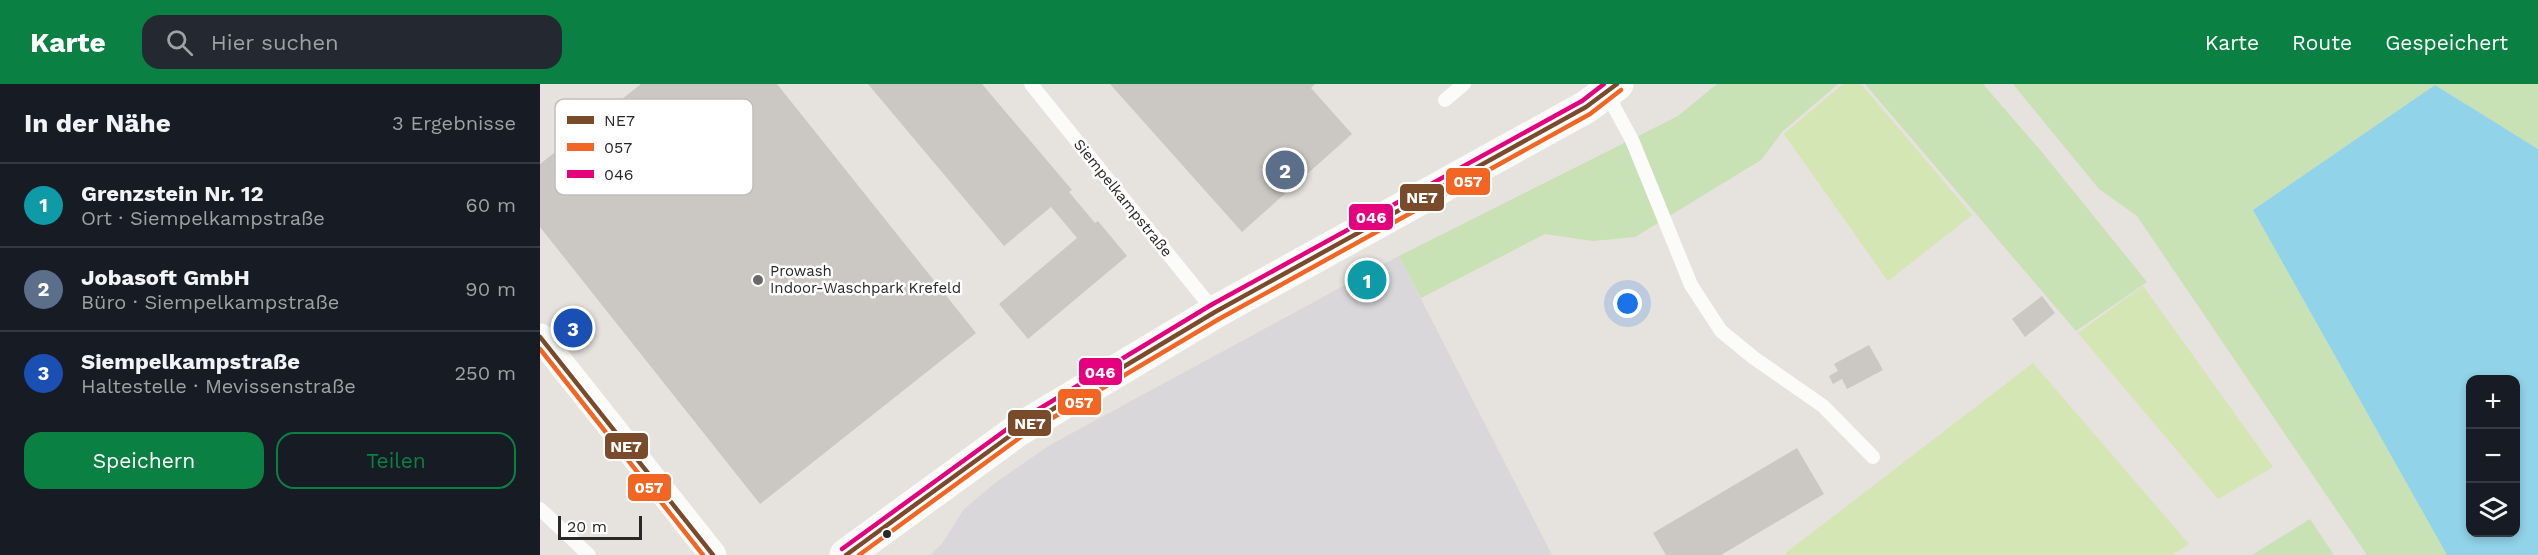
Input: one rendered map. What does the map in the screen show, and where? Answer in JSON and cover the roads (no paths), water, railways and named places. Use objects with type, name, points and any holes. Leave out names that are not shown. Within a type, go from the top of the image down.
[{"type":"street","points":[[846,555],[1018,430],[1215,312],[1576,113],[1611,88]]},
{"type":"street","points":[[540,337],[713,555]]},
{"type":"lane","name":"Siempelkampstraße","points":[[1031,84],[1215,312]]},
{"type":"lane","points":[[1445,100],[1464,84]]},
{"type":"lane","points":[[1611,88],[1691,285],[1721,330],[1754,358],[1823,406],[1873,457]]},
{"type":"lane","points":[[540,509],[589,555]]},
{"type":"water","points":[[2435,85],[2538,149],[2538,555],[2447,555],[2253,210]]},
{"type":"place","name":"Jobasoft GmbH","points":[[1285,170]]},
{"type":"place","name":"Prowash Indoor-Waschpark Krefeld","points":[[758,280]]},
{"type":"place","name":"Grenzstein Nr. 12","points":[[1367,280]]},
{"type":"place","name":"Siempelkampstraße","points":[[573,328]]}]
